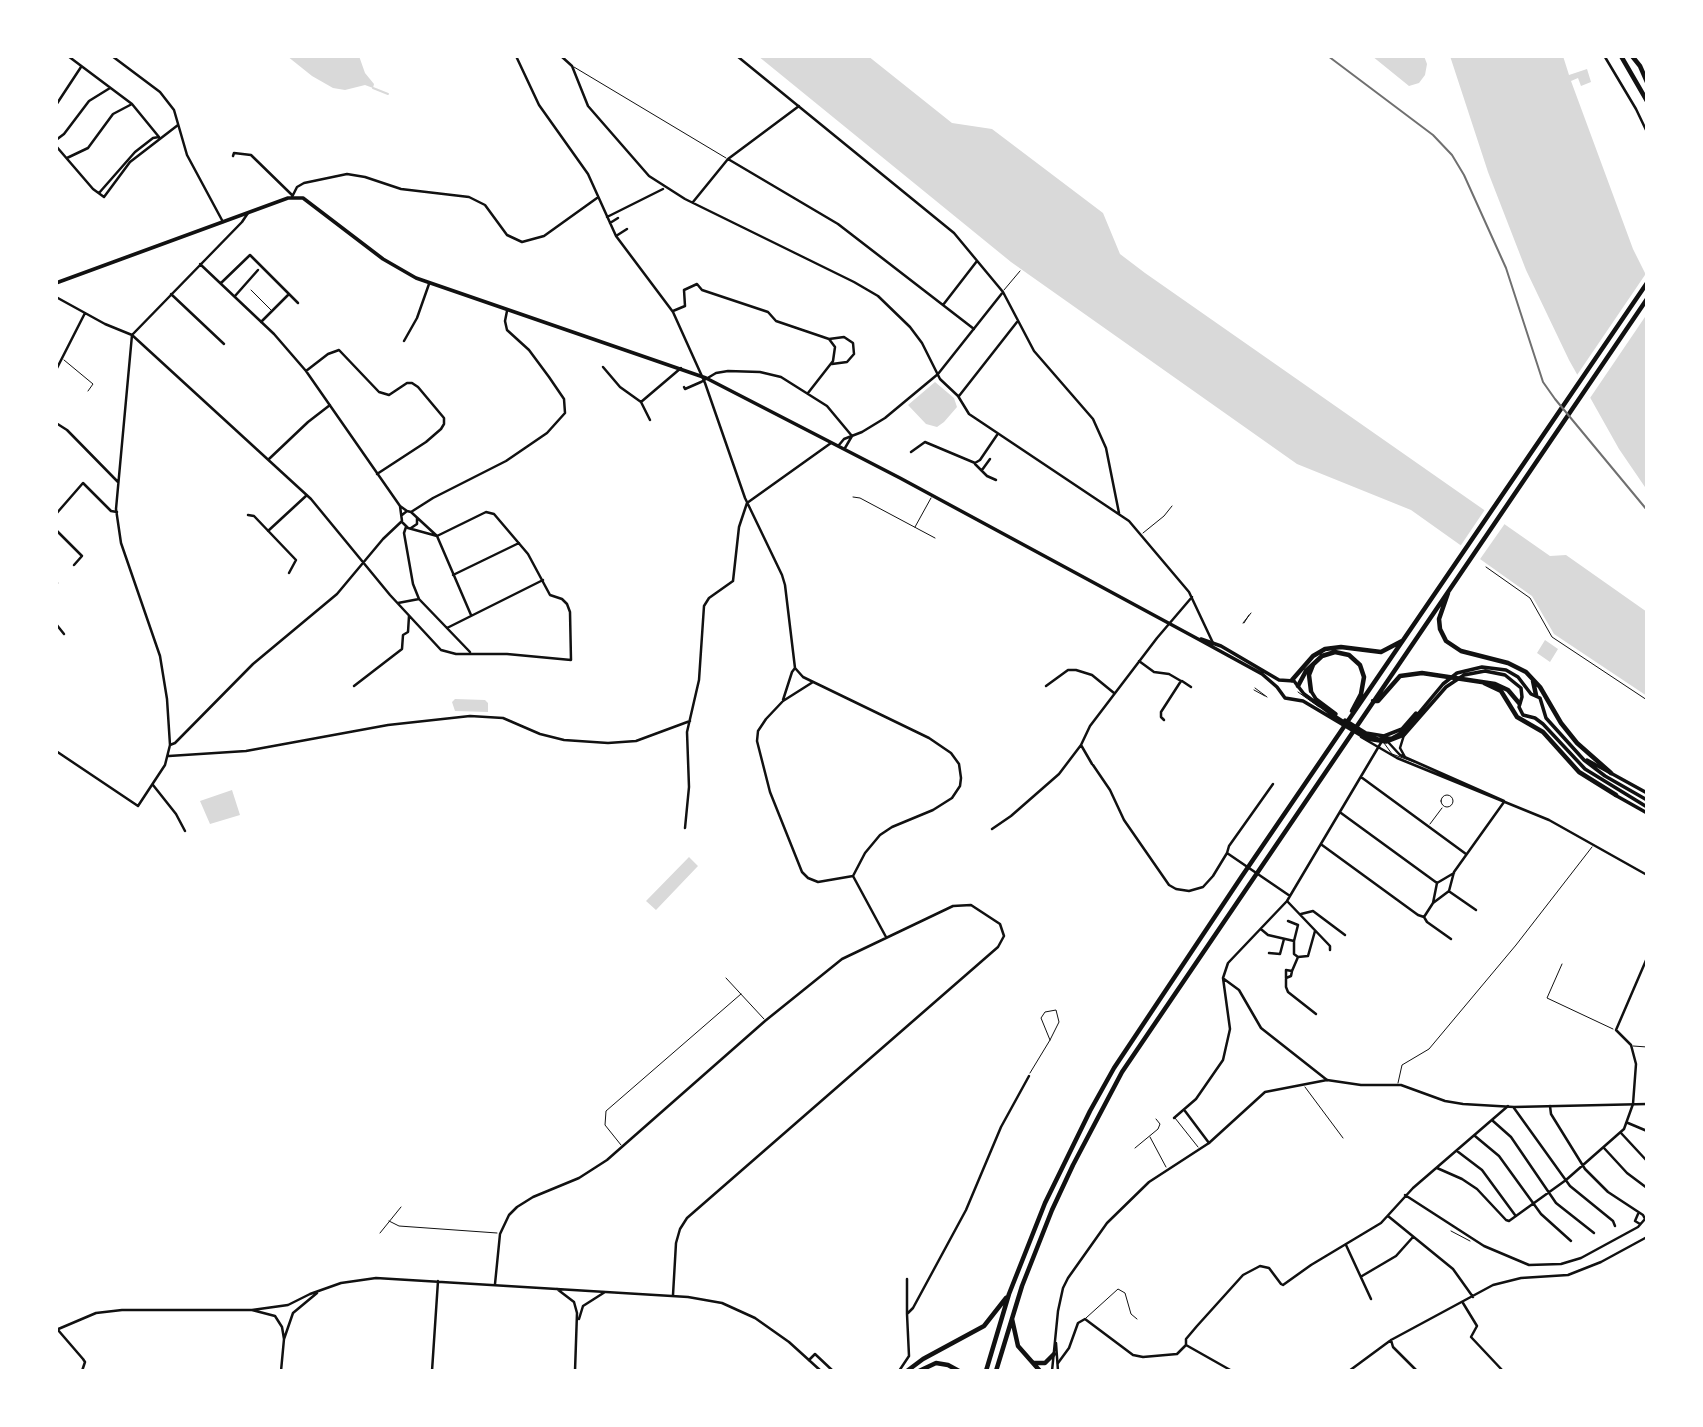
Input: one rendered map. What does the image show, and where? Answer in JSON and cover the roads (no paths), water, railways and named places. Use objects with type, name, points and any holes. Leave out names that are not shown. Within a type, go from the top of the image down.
[{"type":"highway","points":[[1621,56],[1647,101]]},
{"type":"highway","points":[[1632,56],[1647,82]]},
{"type":"highway","points":[[986,1371],[1009,1294],[1049,1193],[1090,1111],[1142,1024],[1647,283]]},
{"type":"highway","points":[[996,1371],[1012,1315],[1047,1222],[1098,1115],[1151,1028],[1647,299]]},
{"type":"highway","points":[[1449,589],[1439,619],[1446,641],[1461,651],[1508,663],[1531,677],[1541,687],[1561,723],[1577,743],[1611,773]]},
{"type":"highway","points":[[1292,680],[1313,656],[1325,649],[1341,647],[1381,652],[1402,641]]},
{"type":"highway","points":[[1298,688],[1306,671],[1316,660],[1326,654],[1340,652],[1349,655],[1360,665],[1364,677],[1363,688],[1351,715]]},
{"type":"highway","points":[[1311,691],[1309,676],[1316,660]]},
{"type":"highway","points":[[1373,702],[1378,701],[1400,676],[1413,673],[1484,682],[1504,688],[1519,703]]},
{"type":"highway","points":[[1531,677],[1534,694]]},
{"type":"highway","points":[[1484,682],[1501,691],[1517,717],[1543,732],[1579,772],[1616,793]]},
{"type":"highway","points":[[908,1371],[923,1359],[984,1326],[1009,1294]]},
{"type":"highway","points":[[1012,1315],[1016,1341],[1040,1371]]},
{"type":"highway","points":[[1031,1362],[1045,1363],[1056,1353]]},
{"type":"highway","points":[[919,1371],[936,1363],[959,1371]]},
{"type":"main road","points":[[56,282],[292,196],[310,201],[389,264],[429,283],[700,375],[1198,639],[1256,671],[1279,689],[1284,698],[1303,701],[1359,736],[1384,741],[1404,735],[1446,687],[1469,673],[1485,671],[1505,674],[1520,686],[1522,697],[1519,703],[1523,715],[1535,718],[1585,769],[1647,813]]},
{"type":"main road","points":[[1198,639],[1213,643],[1283,681],[1292,680],[1298,688],[1324,707],[1362,731],[1380,736],[1402,729],[1426,705]]},
{"type":"main road","points":[[1311,691],[1330,713],[1366,736],[1384,741],[1403,732],[1449,679],[1467,669],[1490,667],[1509,671],[1543,702],[1542,710],[1535,718]]},
{"type":"main road","points":[[1279,689],[1283,681]]},
{"type":"main road","points":[[1293,698],[1298,688]]},
{"type":"main road","points":[[1522,697],[1534,694]]},
{"type":"main road","points":[[1542,710],[1549,722],[1577,753],[1615,782],[1647,800]]},
{"type":"main road","points":[[1577,753],[1647,793]]},
{"type":"main road","points":[[1616,793],[1647,807]]},
{"type":"street","points":[[68,56],[132,104],[159,137]]},
{"type":"street","points":[[112,56],[160,92],[174,110],[187,156],[223,222]]},
{"type":"street","points":[[516,56],[539,105],[580,161],[616,236],[673,312],[700,375]]},
{"type":"street","points":[[561,56],[572,66],[588,106],[637,164],[664,188],[878,296],[910,327],[922,343],[937,374],[969,414],[1119,513],[1141,534],[1192,597],[1213,643]]},
{"type":"street","points":[[737,56],[954,233],[1003,292],[1034,351],[1093,419],[1107,448],[1119,513]]},
{"type":"street","points":[[1605,57],[1647,132]]},
{"type":"street","points":[[56,105],[82,67]]},
{"type":"street","points":[[56,140],[64,134],[89,101],[110,88]]},
{"type":"street","points":[[67,158],[88,148],[113,114],[132,104]]},
{"type":"street","points":[[692,203],[728,159],[799,106]]},
{"type":"street","points":[[99,194],[135,152],[153,138],[178,125]]},
{"type":"street","points":[[56,146],[104,197],[130,162],[157,142],[159,137]]},
{"type":"street","points":[[233,156],[234,153],[251,155],[292,196],[297,187],[318,179],[347,174],[411,191],[469,197],[485,205],[507,235],[522,242],[544,236],[597,198]]},
{"type":"street","points":[[728,159],[838,224],[974,329]]},
{"type":"street","points":[[607,217],[664,188]]},
{"type":"street","points":[[56,751],[139,807],[169,756],[167,699],[160,656],[121,543],[117,512],[132,334],[248,213]]},
{"type":"street","points":[[610,223],[618,218]]},
{"type":"street","points":[[616,236],[627,229]]},
{"type":"street","points":[[1647,232],[1647,253]]},
{"type":"street","points":[[221,283],[250,255],[298,303]]},
{"type":"street","points":[[943,305],[977,261]]},
{"type":"street","points":[[56,297],[132,334],[307,495],[441,650],[448,653],[507,654],[572,660],[569,609],[564,600],[550,595],[537,568],[519,543],[491,513],[486,512],[437,536],[408,527],[402,520],[400,506],[306,371],[274,334],[200,264]]},
{"type":"street","points":[[234,296],[258,270]]},
{"type":"street","points":[[404,341],[417,318],[429,283]]},
{"type":"street","points":[[673,312],[685,306],[684,290],[697,284],[702,290],[768,312],[776,321],[829,339],[845,337],[853,343],[854,354],[847,362],[832,364]]},
{"type":"street","points":[[838,447],[844,439],[885,418],[937,374],[1003,292]]},
{"type":"street","points":[[171,294],[224,344]]},
{"type":"street","points":[[261,322],[289,294]]},
{"type":"street","points":[[402,515],[506,461],[547,433],[565,413],[564,399],[549,377],[529,350],[507,330],[507,311]]},
{"type":"street","points":[[56,370],[85,313]]},
{"type":"street","points":[[958,398],[1017,321]]},
{"type":"street","points":[[808,393],[832,364],[836,351],[829,339]]},
{"type":"street","points":[[306,371],[328,354],[340,350],[379,392],[388,395],[407,383],[412,383],[444,418],[441,429],[426,442],[377,474]]},
{"type":"street","points":[[603,367],[620,387],[640,402],[650,420]]},
{"type":"street","points":[[640,402],[681,368]]},
{"type":"street","points":[[684,387],[685,389],[716,373],[727,371],[760,372],[786,379],[827,406],[852,436]]},
{"type":"street","points":[[705,379],[747,503],[785,585],[795,668],[803,677],[929,738],[951,753],[961,771],[960,786],[952,798],[880,835],[865,853],[853,877]]},
{"type":"street","points":[[269,460],[308,422],[330,405]]},
{"type":"street","points":[[56,423],[67,430],[118,482]]},
{"type":"street","points":[[975,463],[980,460],[997,434]]},
{"type":"street","points":[[845,450],[852,436]]},
{"type":"street","points":[[911,452],[925,442],[975,463],[987,476],[996,480]]},
{"type":"street","points":[[685,828],[688,787],[687,732],[699,680],[704,606],[709,598],[733,582],[739,527],[747,503],[831,443]]},
{"type":"street","points":[[982,470],[990,459]]},
{"type":"street","points":[[56,514],[83,483],[111,511],[117,512]]},
{"type":"street","points":[[268,531],[307,495]]},
{"type":"street","points":[[395,528],[417,524],[416,516],[422,505]]},
{"type":"street","points":[[400,506],[426,523],[437,536],[471,615]]},
{"type":"street","points":[[248,515],[254,516],[296,560],[289,573]]},
{"type":"street","points":[[170,745],[253,664],[337,594],[402,520]]},
{"type":"street","points":[[408,527],[404,533],[412,584],[419,599],[472,654]]},
{"type":"street","points":[[56,530],[82,556],[74,565]]},
{"type":"street","points":[[453,575],[519,543]]},
{"type":"street","points":[[447,628],[543,580]]},
{"type":"street","points":[[992,829],[1051,782],[1139,661],[1192,597]]},
{"type":"street","points":[[398,603],[419,599]]},
{"type":"street","points":[[354,686],[402,649],[403,635],[408,632],[409,616]]},
{"type":"street","points":[[56,624],[64,634]]},
{"type":"street","points":[[1139,661],[1154,672],[1169,674],[1191,687]]},
{"type":"street","points":[[783,701],[795,668]]},
{"type":"street","points":[[1046,686],[1068,670],[1076,670],[1092,675],[1115,693]]},
{"type":"street","points":[[1164,720],[1161,712],[1181,681]]},
{"type":"street","points":[[813,682],[783,701],[766,719],[758,732],[757,741],[770,792],[804,875],[818,882],[853,877]]},
{"type":"street","points":[[169,756],[246,751],[388,725],[470,716],[503,718],[540,734],[564,740],[608,743],[636,741],[690,721]]},
{"type":"street","points":[[1404,735],[1400,748],[1405,757]]},
{"type":"street","points":[[1359,736],[1378,748],[1435,774],[1504,801]]},
{"type":"street","points":[[1174,1118],[1185,1111],[1208,1085],[1228,1046],[1230,1013],[1223,978],[1227,963],[1287,901],[1384,741],[1405,757],[1549,820],[1647,875]]},
{"type":"street","points":[[1081,744],[1110,790],[1124,820],[1169,885],[1177,889],[1189,891],[1203,887],[1273,784]]},
{"type":"street","points":[[1361,776],[1466,854]]},
{"type":"street","points":[[153,785],[185,831]]},
{"type":"street","points":[[1424,917],[1433,903],[1449,891],[1454,872],[1504,801]]},
{"type":"street","points":[[1340,812],[1437,883]]},
{"type":"street","points":[[1321,845],[1451,939]]},
{"type":"street","points":[[1227,853],[1290,896]]},
{"type":"street","points":[[1433,903],[1437,883],[1454,872]]},
{"type":"street","points":[[853,877],[886,937]]},
{"type":"street","points":[[1449,891],[1476,910]]},
{"type":"street","points":[[1287,901],[1331,950]]},
{"type":"street","points":[[495,1284],[500,1234],[509,1215],[524,1201],[579,1178],[623,1147],[765,1021],[842,959],[953,906],[963,904],[979,908],[1000,924],[1004,936],[998,947],[687,1218],[676,1243],[673,1295]]},
{"type":"street","points":[[1301,914],[1313,911],[1345,934]]},
{"type":"street","points":[[1288,921],[1298,925],[1294,954],[1298,957]]},
{"type":"street","points":[[1261,929],[1268,935],[1294,941]]},
{"type":"street","points":[[1298,957],[1308,956],[1315,931]]},
{"type":"street","points":[[1269,953],[1280,954],[1284,939]]},
{"type":"street","points":[[1283,999],[1287,990],[1286,978],[1291,976],[1298,957]]},
{"type":"street","points":[[1437,1168],[1477,1189],[1506,1220],[1516,1216],[1566,1180],[1621,1133],[1628,1124],[1633,1104],[1636,1064],[1631,1045],[1621,1038],[1616,1030],[1647,958]]},
{"type":"street","points":[[1223,978],[1239,990],[1261,1028],[1327,1080]]},
{"type":"street","points":[[1287,990],[1316,1014]]},
{"type":"street","points":[[1318,1074],[1318,1081]]},
{"type":"street","points":[[907,1314],[913,1308],[967,1210],[1001,1127],[1029,1076]]},
{"type":"street","points":[[1058,1371],[1056,1340],[1061,1295],[1068,1278],[1114,1215],[1149,1182],[1209,1143],[1265,1092],[1327,1080],[1361,1085],[1398,1085],[1451,1102],[1500,1106],[1647,1104]]},
{"type":"street","points":[[1493,1120],[1500,1113],[1500,1106]]},
{"type":"street","points":[[1186,1345],[1186,1339],[1243,1275],[1260,1266],[1269,1268],[1283,1285],[1381,1223],[1405,1195],[1508,1106]]},
{"type":"street","points":[[1550,1106],[1551,1114],[1583,1166],[1608,1192],[1645,1220]]},
{"type":"street","points":[[1514,1107],[1566,1180],[1613,1220],[1615,1226]]},
{"type":"street","points":[[1185,1111],[1209,1143]]},
{"type":"street","points":[[1493,1120],[1518,1147],[1556,1203],[1594,1233]]},
{"type":"street","points":[[1628,1124],[1647,1130]]},
{"type":"street","points":[[1621,1133],[1647,1161]]},
{"type":"street","points":[[1475,1136],[1499,1156],[1532,1204],[1571,1241]]},
{"type":"street","points":[[1604,1147],[1627,1173],[1647,1188]]},
{"type":"street","points":[[1457,1151],[1482,1170],[1516,1216]]},
{"type":"street","points":[[1405,1195],[1484,1246],[1529,1265],[1561,1264],[1581,1258],[1645,1220]]},
{"type":"street","points":[[1499,1211],[1508,1204]]},
{"type":"street","points":[[1639,1213],[1635,1221],[1639,1224],[1645,1220]]},
{"type":"street","points":[[1388,1216],[1453,1269],[1473,1297]]},
{"type":"street","points":[[1362,1276],[1396,1256],[1413,1237]]},
{"type":"street","points":[[1349,1371],[1391,1340],[1500,1282],[1569,1275],[1601,1262],[1647,1237]]},
{"type":"street","points":[[1346,1245],[1371,1299]]},
{"type":"street","points":[[82,1371],[85,1362],[57,1330],[96,1312],[252,1310],[288,1305],[341,1283],[376,1278],[495,1284],[578,1292],[673,1295],[711,1300],[743,1311],[768,1326],[821,1371]]},
{"type":"street","points":[[899,1371],[909,1356],[907,1279]]},
{"type":"street","points":[[432,1371],[438,1281]]},
{"type":"street","points":[[556,1289],[574,1303],[583,1306]]},
{"type":"street","points":[[281,1371],[284,1339],[293,1313],[321,1290]]},
{"type":"street","points":[[578,1292],[573,1297],[578,1323]]},
{"type":"street","points":[[583,1292],[588,1302]]},
{"type":"street","points":[[575,1371],[578,1323],[583,1306],[604,1292]]},
{"type":"street","points":[[1463,1303],[1477,1326],[1471,1337],[1503,1371]]},
{"type":"street","points":[[275,1317],[275,1310],[280,1305]]},
{"type":"street","points":[[288,1305],[293,1313]]},
{"type":"street","points":[[252,1310],[286,1323],[292,1319]]},
{"type":"street","points":[[1058,1363],[1067,1352],[1077,1323],[1085,1320],[1138,1357],[1174,1355],[1186,1345]]},
{"type":"street","points":[[279,1321],[284,1339]]},
{"type":"street","points":[[1391,1340],[1393,1347],[1417,1371]]},
{"type":"street","points":[[1186,1345],[1232,1371]]},
{"type":"street","points":[[1056,1353],[1067,1352]]},
{"type":"street","points":[[1052,1371],[1056,1353]]},
{"type":"street","points":[[809,1360],[815,1354],[833,1371]]},
{"type":"street","points":[[56,1363],[56,1371]]},
{"type":"lane","points":[[572,66],[728,159]]},
{"type":"lane","points":[[1003,292],[1020,271]]},
{"type":"lane","points":[[251,290],[272,312]]},
{"type":"lane","points":[[62,358],[93,384],[88,391]]},
{"type":"lane","points":[[915,527],[932,496]]},
{"type":"lane","points":[[853,498],[860,498],[935,538]]},
{"type":"lane","points":[[1141,534],[1172,506]]},
{"type":"lane","points":[[1486,567],[1530,598],[1552,637],[1647,700]]},
{"type":"lane","points":[[1243,623],[1251,613]]},
{"type":"lane","points":[[1298,688],[1305,699],[1330,713]]},
{"type":"lane","points":[[1255,689],[1267,697]]},
{"type":"lane","points":[[1384,741],[1392,754],[1416,762]]},
{"type":"lane","points":[[1429,827],[1444,807]]},
{"type":"lane","points":[[1398,1085],[1402,1065],[1429,1049],[1516,945],[1594,845]]},
{"type":"lane","points":[[1562,964],[1547,998],[1616,1030]]},
{"type":"lane","points":[[726,978],[765,1021]]},
{"type":"lane","points":[[623,1147],[605,1125],[606,1111],[741,994]]},
{"type":"lane","points":[[1029,1076],[1050,1040],[1059,1022],[1056,1010],[1045,1012],[1041,1018],[1050,1040]]},
{"type":"lane","points":[[1631,1045],[1647,1047]]},
{"type":"lane","points":[[1303,1084],[1343,1138]]},
{"type":"lane","points":[[1174,1118],[1199,1149]]},
{"type":"lane","points":[[1135,1148],[1160,1126],[1156,1119]]},
{"type":"lane","points":[[1149,1136],[1168,1169]]},
{"type":"lane","points":[[380,1233],[401,1207]]},
{"type":"lane","points":[[389,1222],[399,1226],[500,1234]]},
{"type":"lane","points":[[1451,1231],[1470,1241]]},
{"type":"lane","points":[[1085,1320],[1118,1289],[1125,1293],[1131,1314],[1137,1318]]},
{"type":"waterway","points":[[373,88],[388,94]]},
{"type":"railway","points":[[1328,56],[1433,135],[1452,155],[1464,175],[1506,268],[1543,382],[1647,510]]}]
